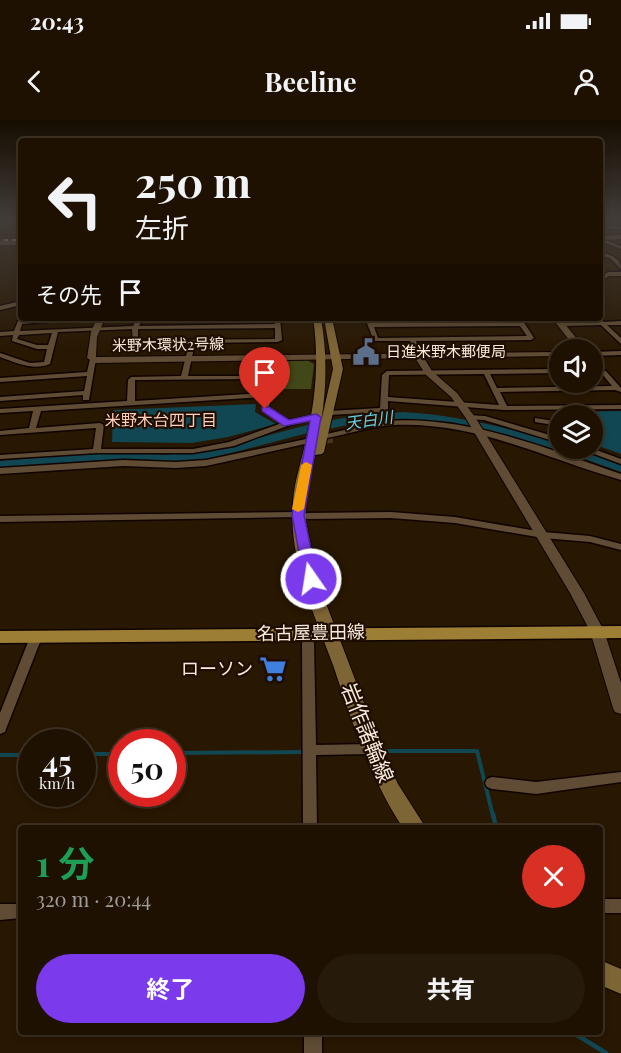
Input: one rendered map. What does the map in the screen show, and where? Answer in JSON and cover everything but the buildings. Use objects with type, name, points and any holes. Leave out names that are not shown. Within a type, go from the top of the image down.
[{"type":"main road","name":"岩作諸輪線","points":[[317,321],[323,358],[323,437],[302,516],[311,579],[328,633],[371,749],[386,784],[413,825]]},
{"type":"main road","name":"岩作諸輪線","points":[[322,417],[338,369],[329,321]]},
{"type":"main road","name":"名古屋豊田線","points":[[0,637],[621,632]]},
{"type":"main road","points":[[603,973],[621,982]]},
{"type":"street","points":[[603,275],[621,273]]},
{"type":"street","points":[[603,278],[608,274]]},
{"type":"street","points":[[0,308],[18,304]]},
{"type":"street","points":[[21,321],[15,340],[37,347],[51,347]]},
{"type":"street","name":"米野木環状2号線","points":[[99,321],[95,328],[93,359],[549,354]]},
{"type":"street","points":[[138,321],[135,328],[136,342],[276,341],[279,340],[277,321]]},
{"type":"street","points":[[369,321],[370,325],[376,340],[531,338],[520,321],[370,325]]},
{"type":"street","points":[[559,321],[621,323]]},
{"type":"street","points":[[559,321],[573,339]]},
{"type":"street","points":[[600,321],[621,342]]},
{"type":"street","points":[[0,334],[95,328],[278,326]]},
{"type":"street","points":[[0,355],[30,365],[45,365],[54,331]]},
{"type":"street","points":[[411,339],[429,373],[452,392],[462,406],[543,535],[597,631],[621,708]]},
{"type":"street","points":[[184,378],[192,342]]},
{"type":"street","points":[[603,354],[621,353]]},
{"type":"street","points":[[85,405],[88,374],[93,359]]},
{"type":"street","points":[[0,457],[97,451],[193,451],[242,441],[288,423],[384,410],[386,374],[549,371]]},
{"type":"street","points":[[486,372],[504,408]]},
{"type":"street","points":[[603,372],[619,391]]},
{"type":"street","points":[[0,380],[88,374]]},
{"type":"street","points":[[131,402],[131,380],[133,378],[272,377],[266,411],[288,423]]},
{"type":"street","points":[[495,390],[619,391]]},
{"type":"street","points":[[0,399],[86,393]]},
{"type":"street","points":[[0,411],[268,396]]},
{"type":"street","points":[[385,399],[549,411]]},
{"type":"street","points":[[603,408],[621,407]]},
{"type":"street","points":[[32,430],[38,408]]},
{"type":"street","points":[[470,418],[485,418],[549,438]]},
{"type":"street","points":[[538,420],[549,422]]},
{"type":"street","points":[[244,456],[377,424],[423,425],[449,427],[523,443],[621,477]]},
{"type":"street","points":[[0,433],[100,425],[97,451]]},
{"type":"street","points":[[323,437],[357,433],[369,428],[423,425]]},
{"type":"street","points":[[0,471],[123,463],[186,464],[244,456],[297,445]]},
{"type":"street","points":[[603,449],[621,455]]},
{"type":"street","points":[[603,456],[621,462]]},
{"type":"street","points":[[0,519],[391,515],[455,520],[543,535],[590,539],[621,546]]},
{"type":"street","points":[[0,729],[36,637]]},
{"type":"street","points":[[308,641],[310,825]]},
{"type":"street","points":[[309,750],[371,749]]},
{"type":"street","points":[[492,783],[536,788],[621,777]]},
{"type":"street","points":[[603,906],[621,906]]},
{"type":"street","points":[[0,912],[18,911]]},
{"type":"street","points":[[313,1035],[313,1053]]},
{"type":"green space","points":[[280,360],[307,360],[314,364],[311,389],[275,389]]},
{"type":"water","points":[[256,404],[255,412],[276,424],[228,437],[192,443],[112,442],[113,410]]},
{"type":"water","points":[[603,411],[621,411],[621,454],[603,448]]},
{"type":"waterway","name":"天白川","points":[[0,465],[103,456],[164,459],[212,454],[307,429],[348,421],[403,416],[439,418],[492,428],[549,443]]},
{"type":"waterway","name":"天白川","points":[[596,459],[621,468]]},
{"type":"waterway","points":[[381,751],[477,751],[493,816]]},
{"type":"waterway","points":[[186,753],[306,752]]},
{"type":"waterway","points":[[96,754],[108,754]]},
{"type":"waterway","points":[[0,755],[18,755]]},
{"type":"waterway","points":[[493,814],[495,825]]},
{"type":"waterway","points":[[577,1035],[606,1053]]},
{"type":"tunnel","points":[[313,442],[336,438]]},
{"type":"slow traffic","points":[[298,509],[306,465]]},
{"type":"place","name":"日進米野木郵便局","points":[[366,352]]},
{"type":"place","name":"ローソン","points":[[273,669]]},
{"type":"district","name":"米野木台四丁目","points":[[161,420]]},
{"type":"route","points":[[265,409],[288,423],[316,417],[303,476],[298,515],[304,554],[311,579]]}]
